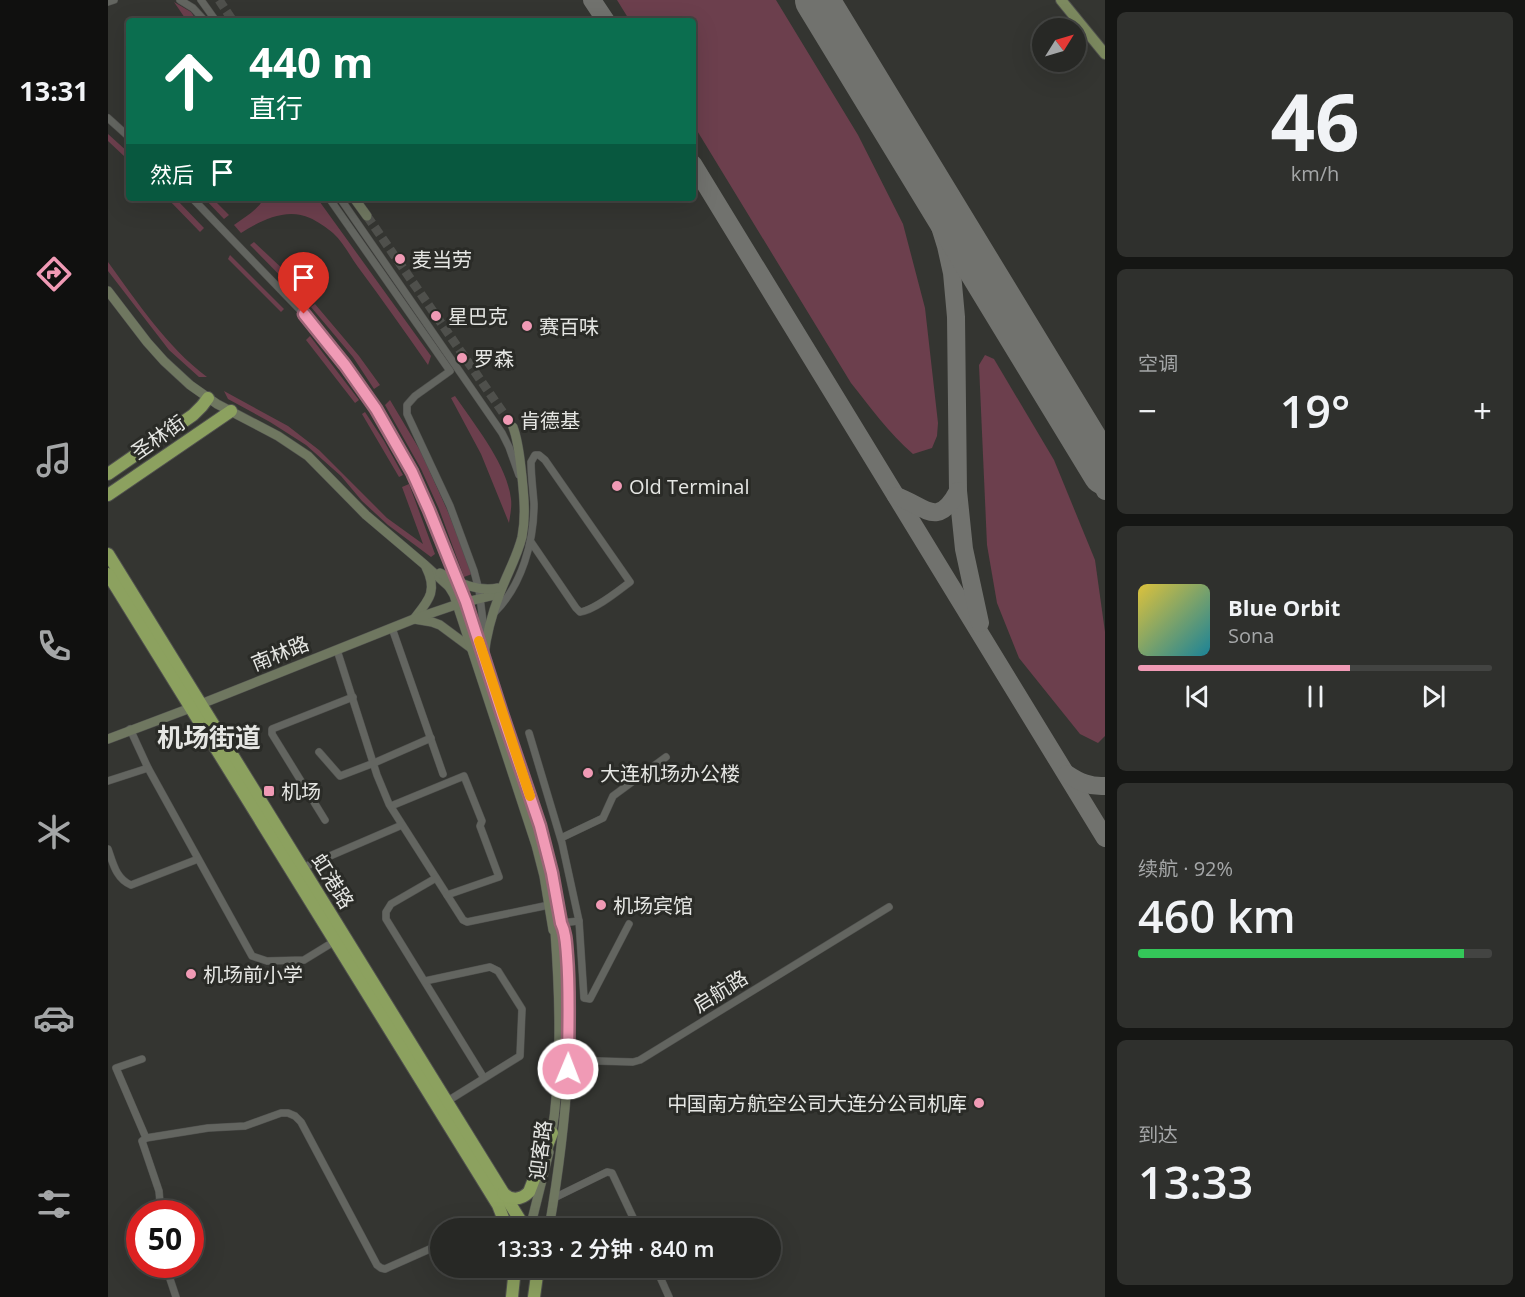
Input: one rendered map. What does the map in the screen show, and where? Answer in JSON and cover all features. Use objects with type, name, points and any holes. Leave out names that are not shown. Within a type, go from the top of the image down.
[{"type":"highway","name":"圣林街","points":[[108,474],[193,415],[208,398]]},
{"type":"highway","name":"圣林街","points":[[108,495],[231,411]]},
{"type":"highway","name":"虹港路","points":[[108,554],[335,941],[498,1205],[503,1218]]},
{"type":"highway","name":"虹港路","points":[[108,574],[302,868],[519,1218]]},
{"type":"highway","points":[[503,1193],[507,1197],[516,1199],[529,1192],[552,1132]]},
{"type":"highway","points":[[513,1294],[515,1278]]},
{"type":"highway","points":[[535,1293],[538,1278]]},
{"type":"main road","points":[[1061,0],[1105,54]]},
{"type":"main road","points":[[356,201],[366,216]]},
{"type":"main road","points":[[108,291],[147,342],[190,385],[208,398],[278,436],[308,456],[366,515],[425,565],[453,584],[480,594]]},
{"type":"main road","points":[[484,656],[493,614],[514,560],[524,525],[519,449],[513,427]]},
{"type":"main road","points":[[425,565],[432,584],[431,593],[427,603],[414,619],[440,625],[471,648]]},
{"type":"main road","points":[[453,584],[461,603]]},
{"type":"main road","name":"南林路","points":[[108,739],[480,594],[501,591]]},
{"type":"main road","name":"迎客路","points":[[461,603],[471,648],[538,852],[555,932],[565,1102],[551,1218]]},
{"type":"main road","name":"迎客路","points":[[484,656],[546,844],[561,923],[565,930],[567,965],[563,1060],[545,1169],[533,1218]]},
{"type":"street","points":[[108,2],[114,0]]},
{"type":"street","points":[[180,0],[193,8],[202,18]]},
{"type":"street","points":[[201,0],[214,18]]},
{"type":"street","points":[[108,118],[126,133]]},
{"type":"street","points":[[195,201],[304,314],[345,365],[376,409],[412,472],[429,510],[453,584]]},
{"type":"street","points":[[331,201],[450,371],[410,401],[406,408],[450,506],[474,571],[480,594],[486,639]]},
{"type":"street","points":[[342,201],[502,433],[523,489]]},
{"type":"street","points":[[493,614],[511,591],[529,552],[534,519],[531,462],[537,455],[545,460],[630,582],[586,611],[580,612],[531,542]]},
{"type":"street","points":[[461,603],[484,656]]},
{"type":"street","points":[[392,628],[443,774]]},
{"type":"street","points":[[336,650],[391,806],[463,920],[467,922],[549,905]]},
{"type":"street","points":[[325,820],[273,734],[273,729],[352,697]]},
{"type":"street","points":[[130,729],[148,768],[252,956],[267,961],[304,960],[335,941]]},
{"type":"street","points":[[529,733],[561,838],[579,921],[584,998],[590,999],[628,924]]},
{"type":"street","points":[[319,752],[340,776],[431,738]]},
{"type":"street","points":[[561,838],[603,818],[613,796],[666,757]]},
{"type":"street","points":[[108,781],[148,768]]},
{"type":"street","points":[[391,806],[464,776],[482,821],[480,826],[499,877],[447,895]]},
{"type":"street","points":[[302,868],[402,825]]},
{"type":"street","points":[[108,849],[118,875],[123,882],[131,885],[198,859]]},
{"type":"street","points":[[436,878],[397,899],[386,912],[386,919],[484,1078]]},
{"type":"street","name":"启航路","points":[[563,1060],[633,1062],[640,1060],[889,907]]},
{"type":"street","points":[[561,923],[579,921]]},
{"type":"street","points":[[424,981],[490,968],[498,971],[522,1009],[520,1056],[446,1102]]},
{"type":"street","points":[[142,1059],[117,1068],[146,1138]]},
{"type":"street","points":[[160,1200],[159,1191],[142,1141],[146,1138],[166,1133],[245,1126],[281,1113],[288,1113],[301,1122],[377,1266],[386,1269],[430,1249]]},
{"type":"street","points":[[554,1198],[608,1172],[612,1173],[633,1218]]},
{"type":"street","points":[[170,1278],[176,1297]]},
{"type":"street","points":[[660,1278],[669,1297]]},
{"type":"shaded area","points":[[617,0],[776,0],[858,135],[903,224],[925,308],[938,423],[937,436],[932,448],[913,454],[888,429],[851,383],[696,129],[696,18],[628,18]]},
{"type":"shaded area","points":[[174,2],[191,12],[195,18],[185,18]]},
{"type":"shaded area","points":[[108,134],[126,150],[126,156],[125,157],[108,141]]},
{"type":"shaded area","points":[[170,201],[178,201],[204,228],[200,232]]},
{"type":"shaded area","points":[[207,201],[215,201],[229,215],[224,219]]},
{"type":"shaded area","points":[[319,201],[431,356],[428,365],[343,245],[325,227],[310,218],[292,214],[265,220],[241,233],[234,225],[255,210],[261,202]]},
{"type":"shaded area","points":[[254,242],[308,295],[303,299],[250,245]]},
{"type":"shaded area","points":[[230,255],[284,309],[281,312],[228,259]]},
{"type":"shaded area","points":[[108,262],[178,352],[207,377],[199,377],[169,350],[108,271]]},
{"type":"shaded area","points":[[315,304],[380,385],[374,389],[353,357],[311,307]]},
{"type":"shaded area","points":[[310,336],[359,400],[355,403],[306,340]]},
{"type":"shaded area","points":[[985,355],[994,359],[1054,460],[1095,560],[1105,632],[1105,736],[1098,743],[1080,734],[1019,658],[997,603],[987,545],[979,365]]},
{"type":"shaded area","points":[[224,391],[288,426],[319,450],[387,518],[423,544],[402,487],[409,484],[435,554],[431,557],[388,525],[362,501],[341,476],[306,445],[228,399]]},
{"type":"shaded area","points":[[455,396],[489,445],[503,472],[511,499],[509,523],[481,454],[451,398]]},
{"type":"shaded area","points":[[390,400],[421,452],[449,514],[472,574],[464,577],[439,509],[421,469],[385,405]]},
{"type":"shaded area","points":[[365,412],[403,475],[399,477],[362,414]]},
{"type":"taxiway","points":[[592,0],[604,18]]},
{"type":"taxiway","points":[[696,169],[1105,838]]},
{"type":"taxiway","points":[[924,175],[952,273],[956,317],[958,491],[964,549],[980,623]]},
{"type":"taxiway","points":[[1061,401],[1098,471],[1105,491]]},
{"type":"taxiway","points":[[896,496],[922,509],[937,512],[950,503],[958,491]]},
{"type":"taxiway","points":[[1067,774],[1094,786],[1105,786]]},
{"type":"runway","points":[[817,0],[1105,473]]},
{"type":"tunnel","points":[[219,0],[231,18]]},
{"type":"tunnel","points":[[367,216],[513,427]]},
{"type":"slow traffic","points":[[479,641],[530,796]]},
{"type":"place","name":"麦当劳","points":[[400,259]]},
{"type":"place","name":"星巴克","points":[[436,316]]},
{"type":"place","name":"赛百味","points":[[527,326]]},
{"type":"place","name":"罗森","points":[[462,358]]},
{"type":"place","name":"肯德基","points":[[508,420]]},
{"type":"place","name":"Old Terminal","points":[[617,486]]},
{"type":"place","name":"大连机场办公楼","points":[[588,773]]},
{"type":"place","name":"机场","points":[[269,791]]},
{"type":"place","name":"机场宾馆","points":[[601,905]]},
{"type":"place","name":"机场前小学","points":[[191,974]]},
{"type":"place","name":"中国南方航空公司大连分公司机库","points":[[979,1103]]},
{"type":"district","name":"机场街道","points":[[209,737]]},
{"type":"route","points":[[304,314],[345,365],[376,409],[412,472],[466,602],[546,844],[561,923],[565,930],[569,1001],[568,1069]]}]
